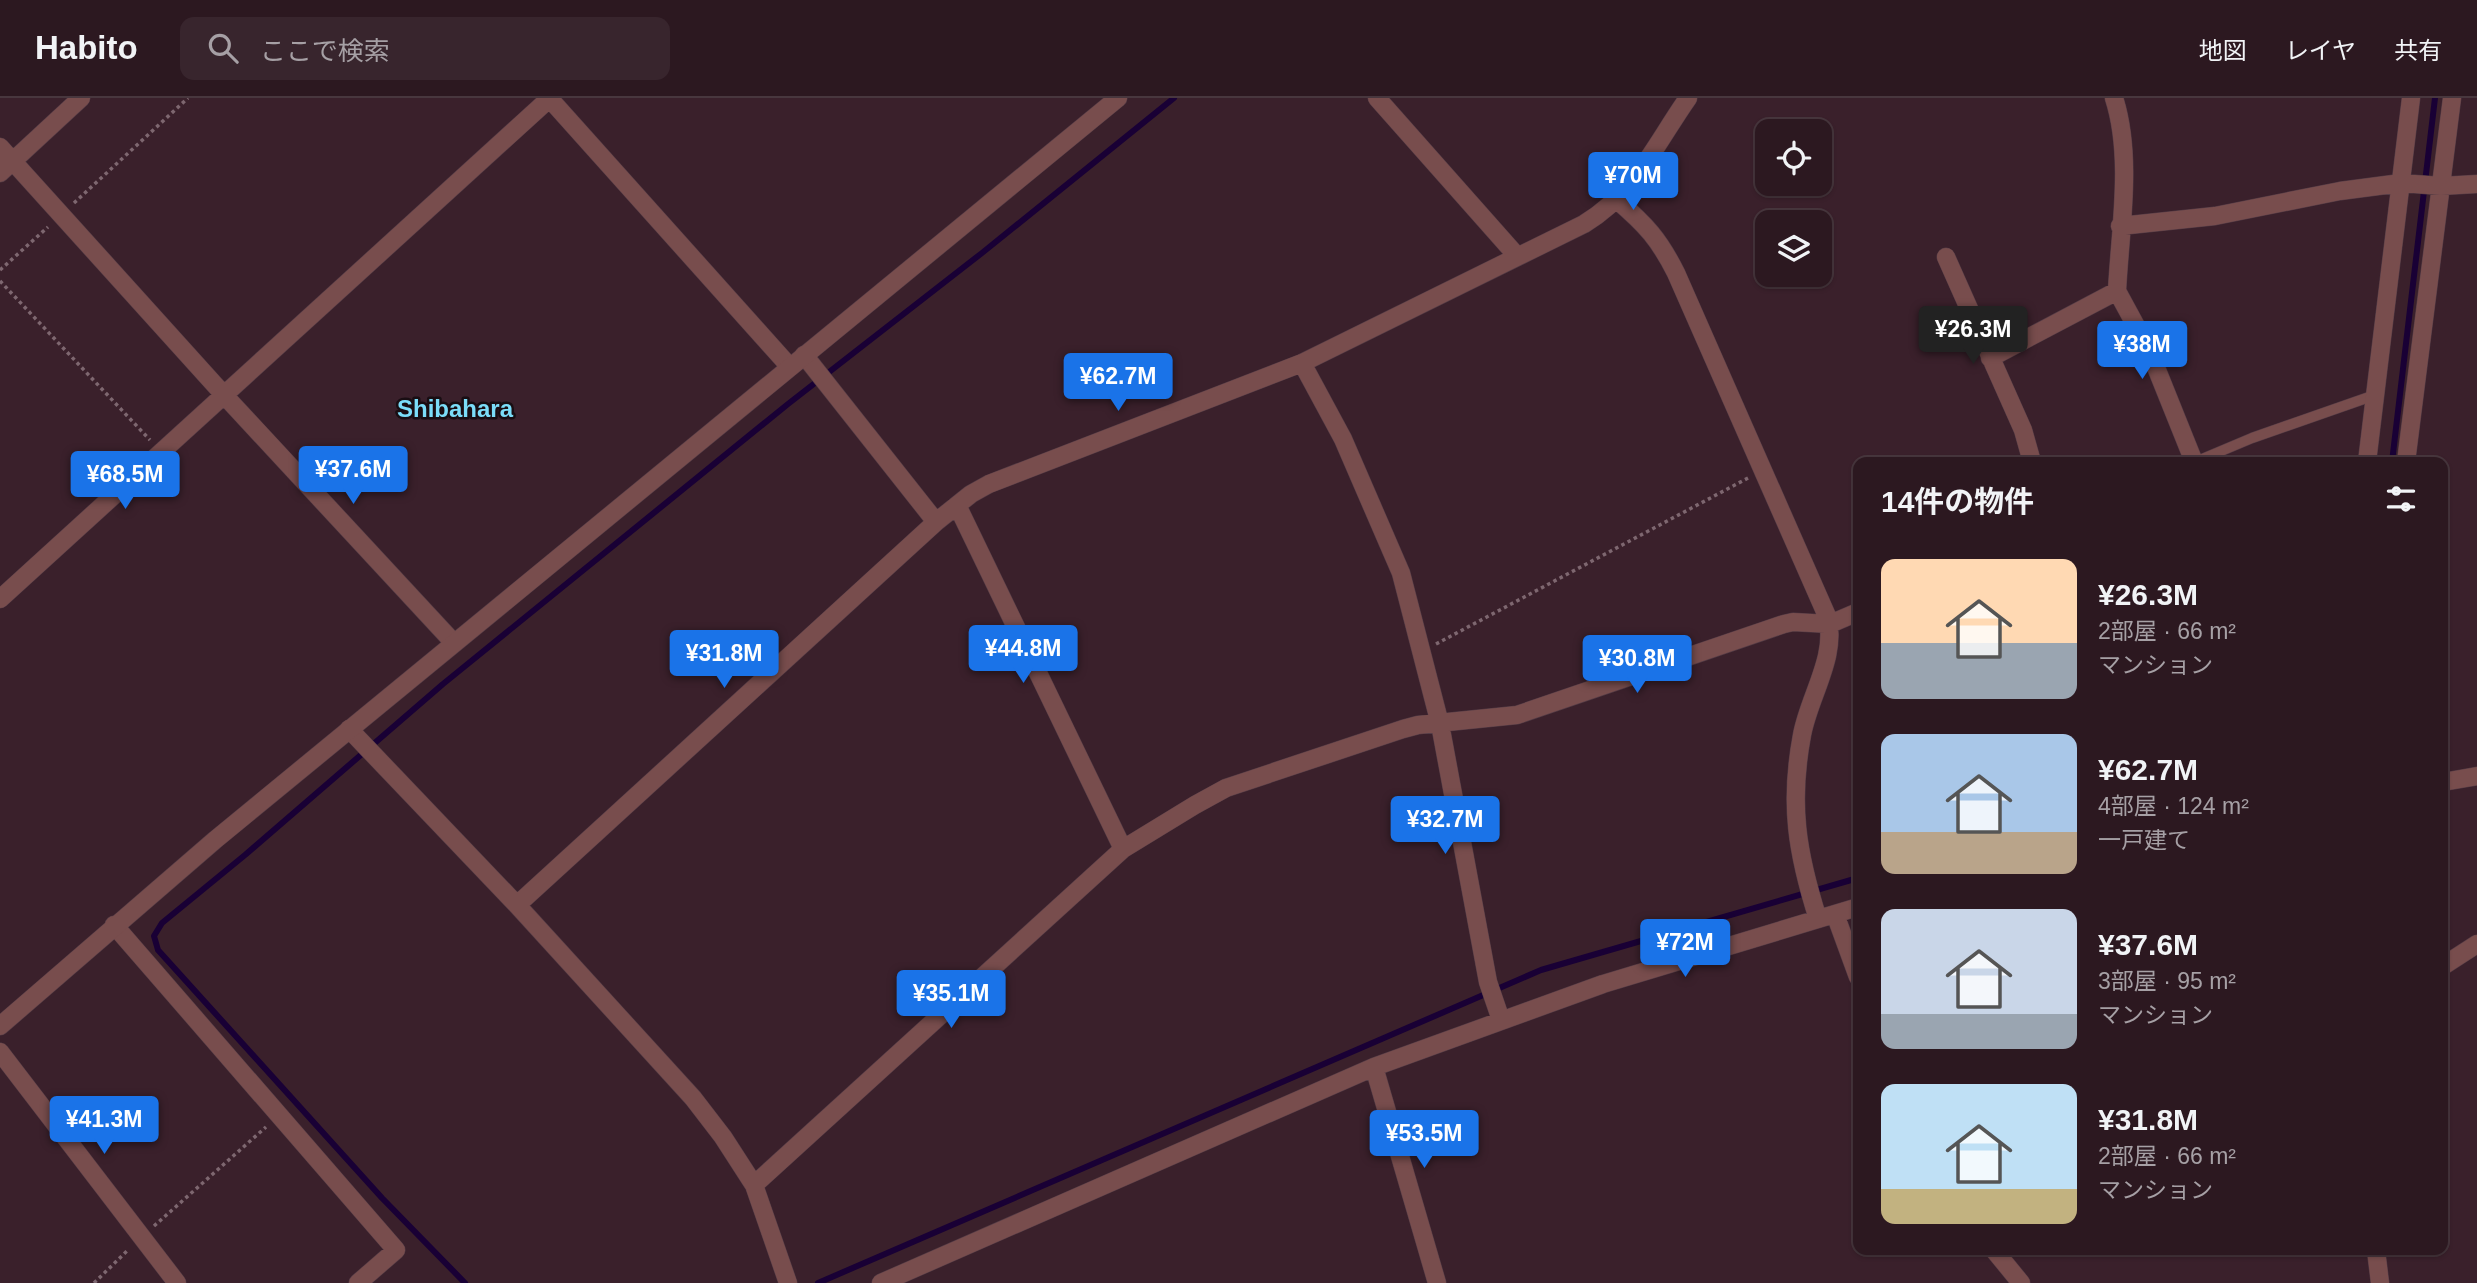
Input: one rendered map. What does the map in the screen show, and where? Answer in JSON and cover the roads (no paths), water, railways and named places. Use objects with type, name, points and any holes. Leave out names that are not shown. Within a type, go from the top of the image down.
[{"type":"street","points":[[6,167],[81,98]]},
{"type":"street","points":[[0,599],[549,98],[780,352],[826,383],[936,522]]},
{"type":"street","points":[[0,1026],[114,925],[349,729],[1118,98]]},
{"type":"street","points":[[1377,98],[1517,257]]},
{"type":"street","points":[[517,905],[957,505],[989,484],[1302,363],[1584,224],[1605,211],[1633,182],[1688,98]]},
{"type":"street","points":[[2114,98],[2123,151],[2116,291],[2149,350],[2193,457]]},
{"type":"street","points":[[2368,457],[2406,183],[2411,98]]},
{"type":"street","points":[[2407,457],[2437,186],[2452,98]]},
{"type":"street","points":[[0,147],[6,167],[61,214],[454,643]]},
{"type":"street","points":[[2120,226],[2215,216],[2340,191],[2406,183],[2437,186],[2477,184]]},
{"type":"street","points":[[1617,200],[1645,224],[1662,245],[1764,470],[1829,624],[1829,651],[1807,711],[1795,777],[1797,838],[1806,879],[1853,968]]},
{"type":"street","points":[[1946,257],[2023,430],[2031,457]]},
{"type":"street","points":[[1990,358],[2116,291]]},
{"type":"street","points":[[1302,363],[1343,439],[1401,573],[1440,724],[1489,982],[1499,1014]]},
{"type":"street","points":[[957,505],[1124,849]]},
{"type":"street","points":[[754,1185],[1124,849],[1195,804],[1226,788],[1403,729],[1526,713],[1784,624],[1829,624],[1853,614]]},
{"type":"street","points":[[349,729],[517,905],[693,1098],[723,1137],[754,1185],[788,1283]]},
{"type":"street","points":[[2448,781],[2477,776]]},
{"type":"street","points":[[881,1283],[1499,1014],[1603,984],[1822,913],[1853,908]]},
{"type":"street","points":[[114,925],[281,1114],[396,1250],[358,1283]]},
{"type":"street","points":[[2448,962],[2477,944]]},
{"type":"street","points":[[0,1052],[177,1283]]},
{"type":"street","points":[[1374,1067],[1437,1283]]},
{"type":"street","points":[[1998,1255],[2021,1283]]},
{"type":"street","points":[[2377,1255],[2381,1283]]},
{"type":"lane","points":[[2207,457],[2252,438],[2375,395]]},
{"type":"waterway","points":[[465,1283],[382,1198],[158,950],[154,936],[162,923],[443,684],[788,404],[982,253],[1174,98]]},
{"type":"waterway","points":[[2393,457],[2435,98]]},
{"type":"waterway","points":[[818,1283],[1541,970],[1853,879]]},
{"type":"district","name":"Shibahara","points":[[455,408]]}]
